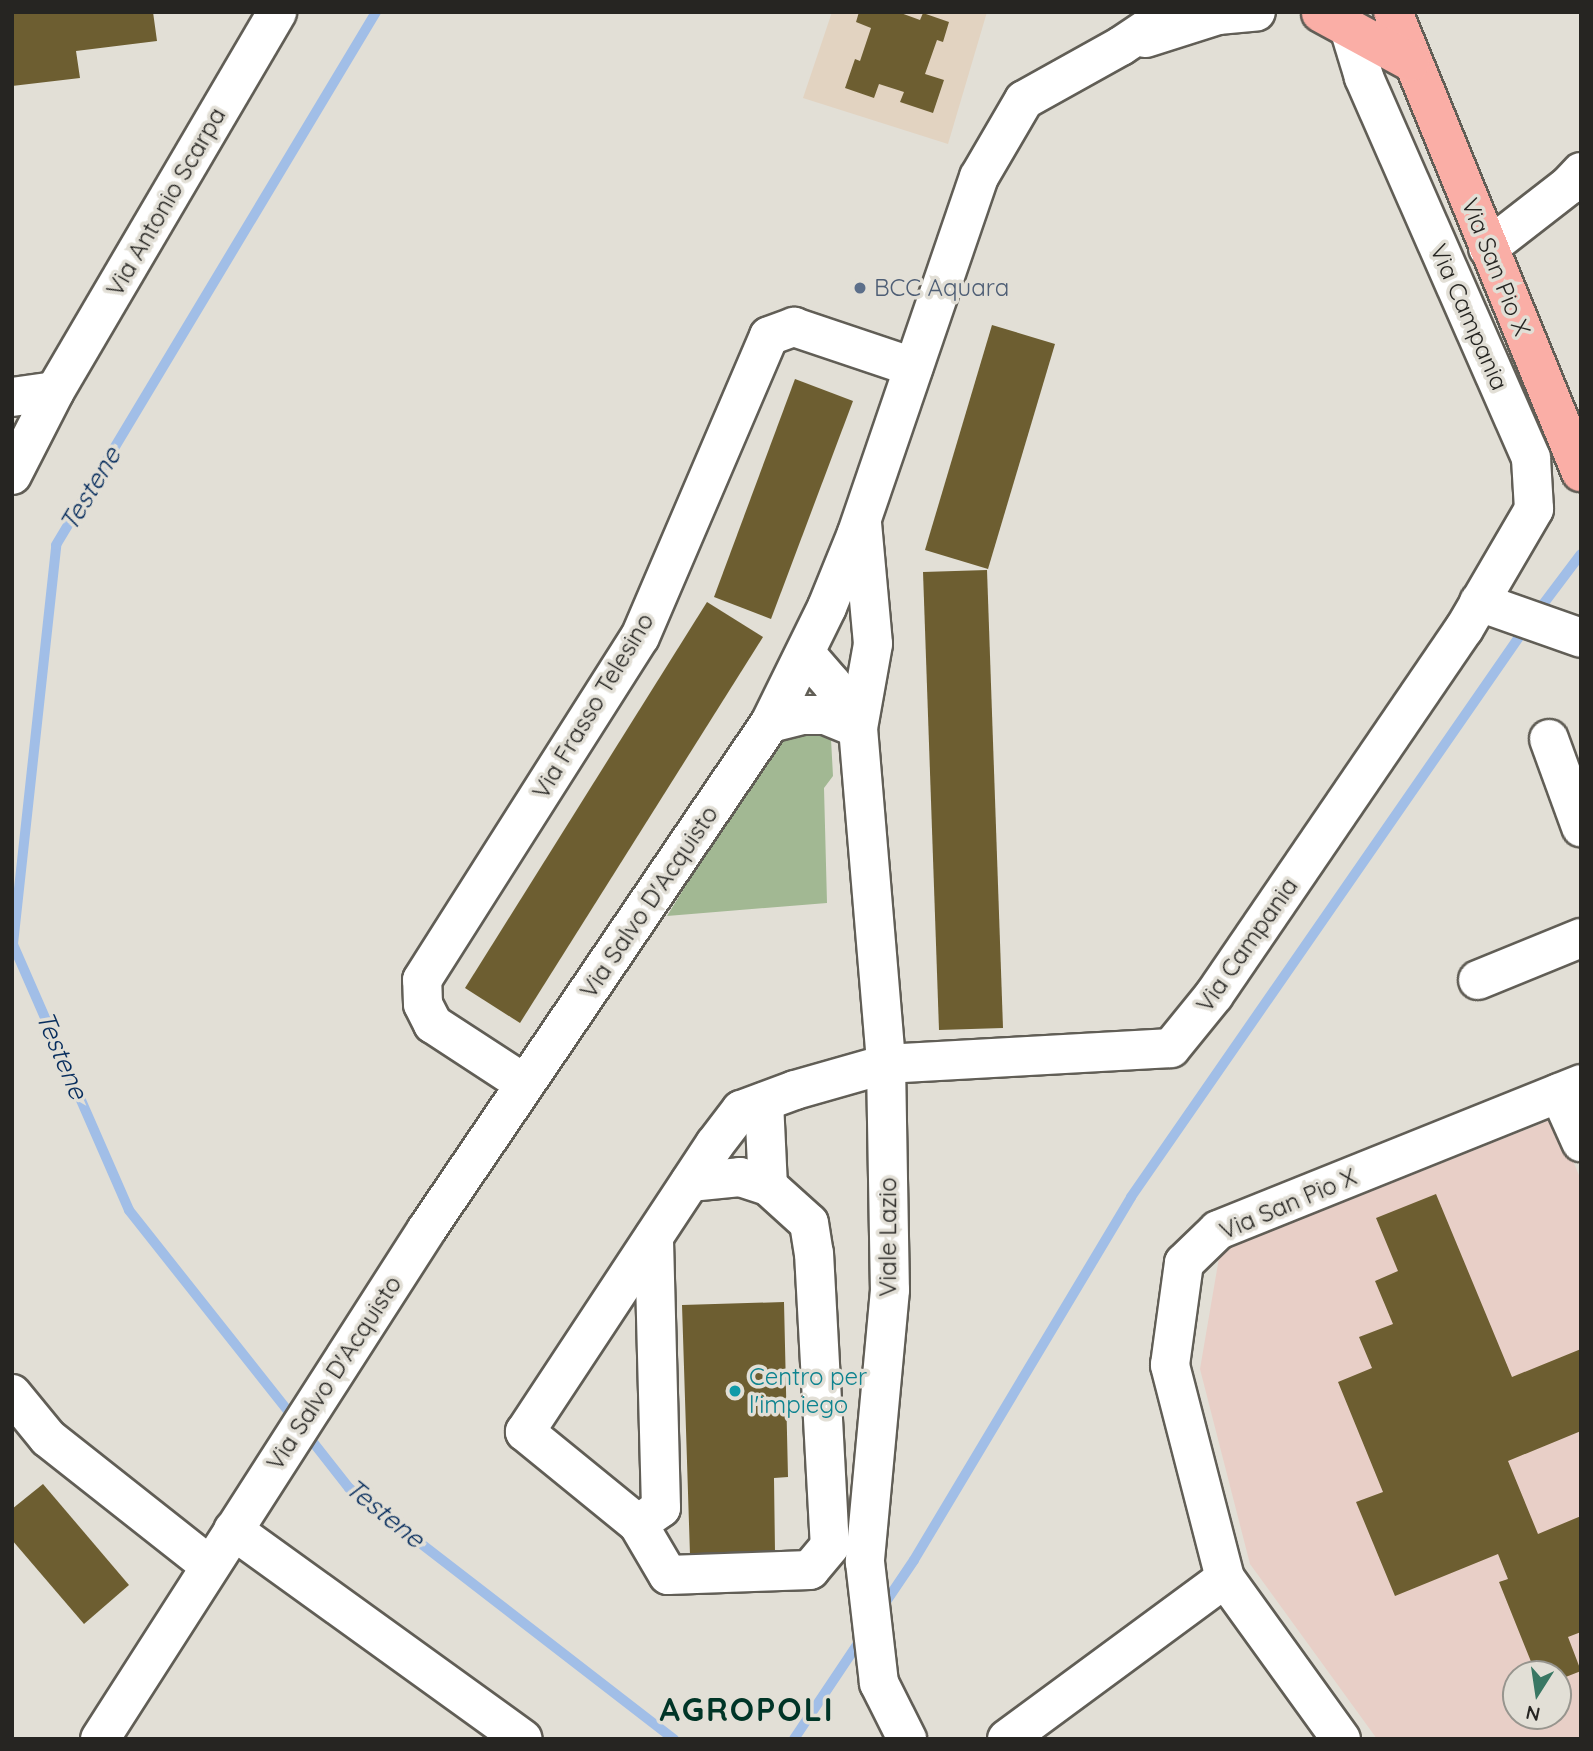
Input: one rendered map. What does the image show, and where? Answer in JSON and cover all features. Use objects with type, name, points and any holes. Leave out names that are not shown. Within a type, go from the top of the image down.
[{"type":"main road","points":[[1297,12],[1331,18],[1411,62]]},
{"type":"main road","name":"Via San Pio X","points":[[1393,12],[1411,62],[1581,472]]},
{"type":"street","name":"Via Antonio Scarpa","points":[[12,475],[55,391],[277,12]]},
{"type":"street","name":"Via Salvo D'Acquisto","points":[[100,1739],[342,1360],[770,723],[806,654],[862,518],[979,177],[1024,100],[1121,47],[1172,12]]},
{"type":"street","name":"Via Salvo D'Acquisto","points":[[1121,47],[1218,15],[1256,12]]},
{"type":"street","name":"Via Campania","points":[[638,1524],[525,1432],[690,1182],[741,1110],[886,1064],[1171,1048],[1230,972],[1464,629],[1534,509],[1531,458],[1364,77],[1331,18]]},
{"type":"street","points":[[1488,248],[1568,186],[1581,172]]},
{"type":"street","name":"Via Frasso Telesino","points":[[525,1084],[433,1024],[423,1004],[422,980],[640,637],[769,336],[794,327],[914,367]]},
{"type":"street","points":[[12,397],[55,391]]},
{"type":"street","name":"Viale Lazio","points":[[862,518],[873,644],[858,728],[886,1064],[890,1290],[865,1562],[879,1683],[907,1739]]},
{"type":"street","points":[[1479,602],[1547,627]]},
{"type":"street","points":[[827,607],[867,683]]},
{"type":"street","name":"Viale Lazio","points":[[806,654],[832,684],[858,728]]},
{"type":"street","points":[[770,723],[801,715],[825,715],[858,728]]},
{"type":"street","points":[[1549,739],[1581,827]]},
{"type":"street","points":[[1478,980],[1581,938]]},
{"type":"street","points":[[1570,1088],[1581,1142]]},
{"type":"street","name":"Via San Pio X","points":[[1225,1578],[1170,1365],[1184,1263],[1218,1230],[1570,1088]]},
{"type":"street","points":[[764,1102],[768,1186]]},
{"type":"street","points":[[654,1237],[661,1508],[638,1524],[668,1576],[810,1570],[830,1546],[814,1253],[809,1223],[768,1186],[740,1177],[690,1182]]},
{"type":"street","points":[[12,1394],[48,1438],[209,1566]]},
{"type":"street","points":[[236,1524],[523,1739]]},
{"type":"street","points":[[1007,1739],[1225,1578],[1340,1739]]},
{"type":"shaded area","points":[[832,12],[987,12],[948,144],[803,98]]},
{"type":"shaded area","points":[[1555,1118],[1581,1180],[1581,1739],[1377,1739],[1250,1564],[1200,1369],[1220,1252]]},
{"type":"green space","points":[[801,731],[831,739],[833,776],[824,788],[827,903],[667,916],[777,737]]},
{"type":"building","points":[[12,12],[153,12],[157,41],[76,51],[80,78],[12,86]]},
{"type":"building","points":[[859,12],[898,12],[920,20],[923,13],[949,22],[943,42],[937,40],[925,74],[944,80],[933,113],[900,102],[904,92],[879,84],[874,98],[845,88],[855,59],[860,61],[871,28],[856,22]]},
{"type":"building","points":[[992,325],[1055,344],[988,569],[925,550]]},
{"type":"building","points":[[795,379],[853,401],[771,619],[714,597]]},
{"type":"building","points":[[987,570],[1003,1028],[939,1030],[923,572]]},
{"type":"building","points":[[707,602],[763,637],[520,1023],[465,988]]},
{"type":"building","points":[[1436,1194],[1512,1377],[1581,1349],[1581,1431],[1508,1461],[1538,1534],[1581,1516],[1581,1632],[1568,1637],[1581,1671],[1572,1675],[1572,1660],[1530,1660],[1499,1582],[1508,1579],[1498,1554],[1395,1596],[1356,1502],[1383,1492],[1338,1382],[1372,1368],[1359,1337],[1393,1324],[1375,1281],[1398,1271],[1376,1218]]},
{"type":"building","name":"Centro per l'impiego","points":[[784,1302],[788,1477],[774,1478],[775,1552],[690,1555],[682,1305]]},
{"type":"building","points":[[43,1484],[129,1585],[84,1624],[12,1540],[12,1509]]},
{"type":"waterway","name":"Testene","points":[[296,1421],[129,1210],[13,944],[56,545],[376,12]]},
{"type":"waterway","points":[[1535,615],[1581,554]]},
{"type":"waterway","points":[[881,1609],[914,1560],[1131,1197],[1526,627]]},
{"type":"waterway","name":"Testene","points":[[305,1432],[349,1488],[674,1739]]},
{"type":"waterway","points":[[794,1739],[861,1639]]},
{"type":"place","name":"BCC Aquara","points":[[860,288]]},
{"type":"place","name":"Centro per l'impiego","points":[[735,1391]]},
{"type":"district","name":"AGROPOLI","points":[[747,1709]]}]
